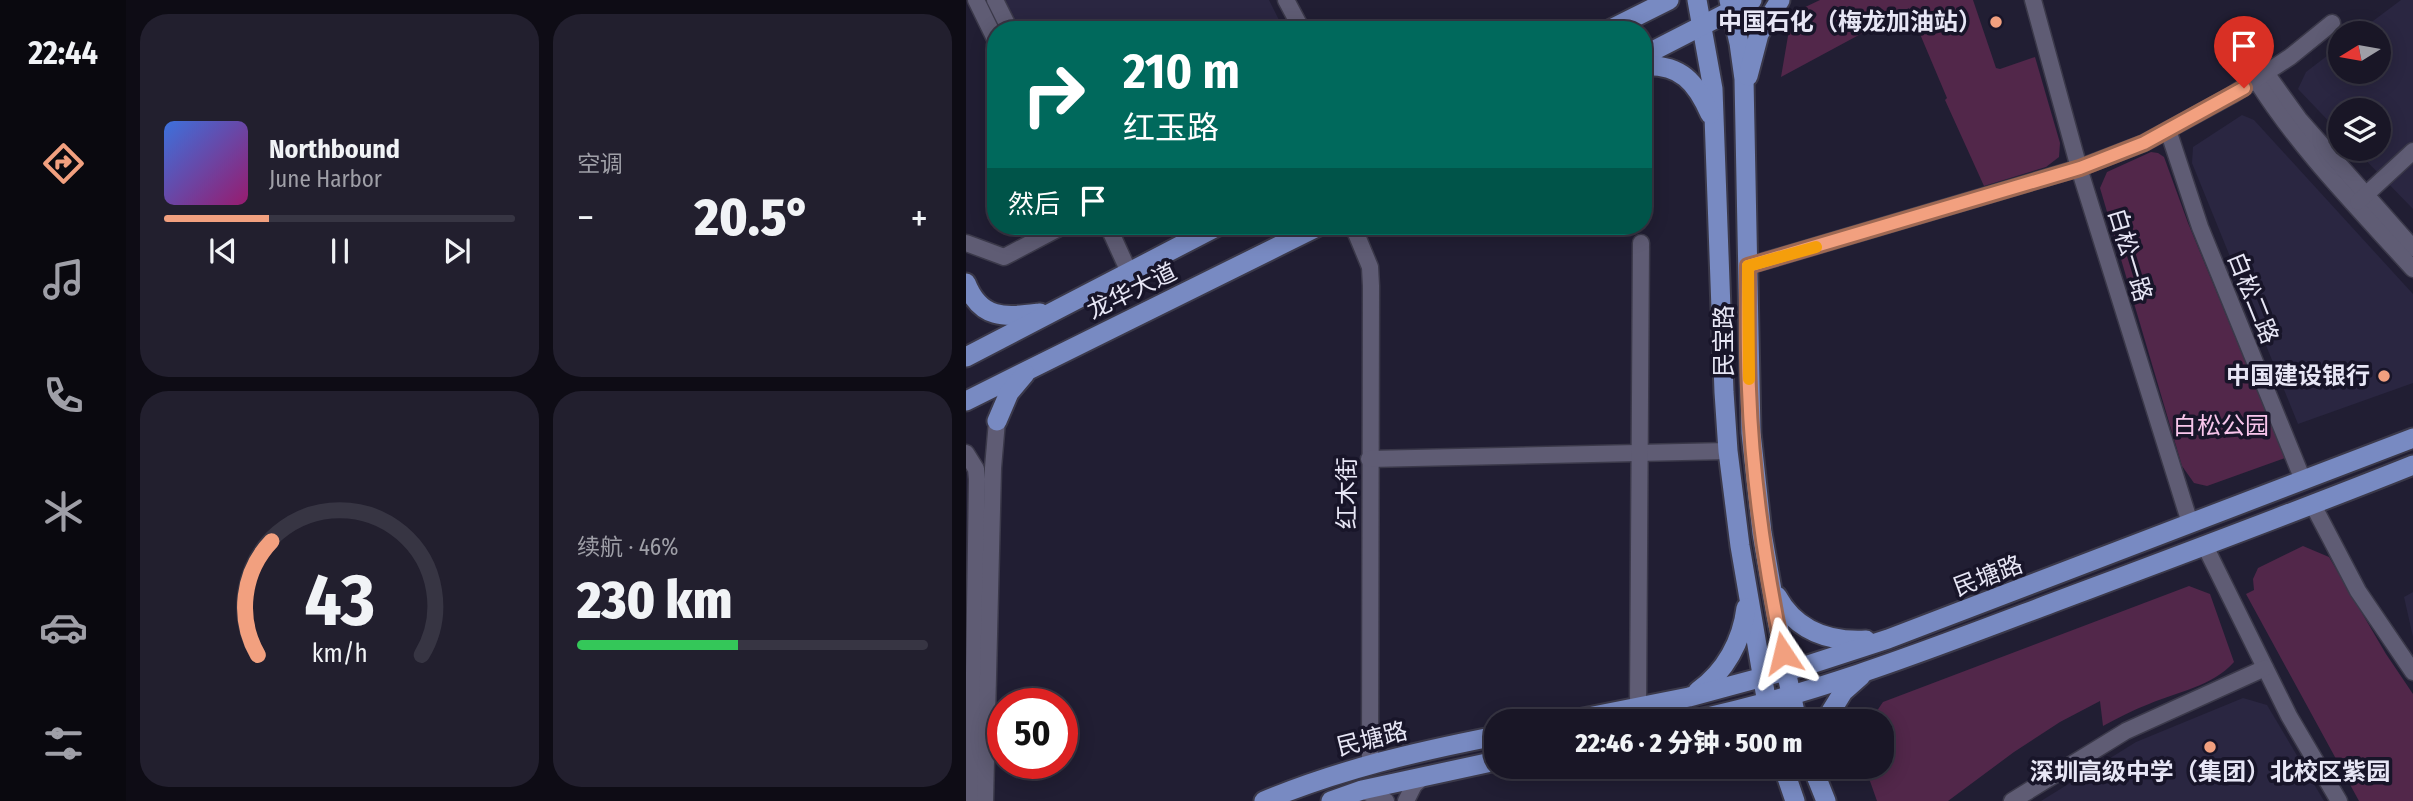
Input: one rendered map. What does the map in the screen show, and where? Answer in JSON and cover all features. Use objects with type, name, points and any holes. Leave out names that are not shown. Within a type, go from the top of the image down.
[{"type":"main road","points":[[1621,21],[1640,0]]},
{"type":"main road","points":[[1627,21],[1669,0]]},
{"type":"main road","name":"民宝路","points":[[1697,0],[1709,60],[1715,126],[1728,451],[1760,678],[1768,709]]},
{"type":"main road","points":[[1652,51],[1702,25],[1730,5],[1752,0]]},
{"type":"main road","points":[[1744,97],[1759,34],[1780,0]]},
{"type":"main road","name":"民宝路","points":[[1730,5],[1739,43],[1744,97],[1751,433],[1771,585],[1794,709]]},
{"type":"main road","points":[[1652,66],[1673,70],[1693,83],[1701,94],[1715,126]]},
{"type":"main road","name":"龙华大道","points":[[966,357],[1201,235]]},
{"type":"main road","name":"龙华大道","points":[[966,401],[1302,235]]},
{"type":"main road","points":[[966,283],[984,309],[1000,316],[1052,312]]},
{"type":"main road","points":[[966,295],[966,309]]},
{"type":"main road","points":[[997,421],[1002,405],[1014,386],[1035,366]]},
{"type":"main road","name":"民塘路","points":[[1628,709],[1689,697],[1786,671],[1888,639],[2413,438]]},
{"type":"main road","name":"民塘路","points":[[1771,709],[1791,695],[1870,670],[2205,546],[2413,465]]},
{"type":"main road","points":[[1771,585],[1784,609],[1794,619],[1821,636],[1836,640],[1888,639]]},
{"type":"main road","points":[[1689,697],[1721,671],[1732,652],[1744,619],[1747,593]]},
{"type":"main road","points":[[1832,709],[1843,692],[1870,670]]},
{"type":"main road","name":"民塘路","points":[[1264,801],[1307,783],[1370,764],[1484,739]]},
{"type":"main road","name":"民塘路","points":[[1331,801],[1362,790],[1484,764]]},
{"type":"main road","points":[[1786,779],[1795,801]]},
{"type":"main road","points":[[1817,779],[1825,800]]},
{"type":"main road","points":[[1822,779],[1825,800]]},
{"type":"street","points":[[976,0],[987,23]]},
{"type":"street","points":[[995,0],[1006,21]]},
{"type":"street","points":[[1286,0],[1297,21]]},
{"type":"street","name":"白松一路","points":[[2033,0],[2080,168],[2190,523]]},
{"type":"street","points":[[1748,266],[2080,168],[2144,143],[2261,76],[2328,26]]},
{"type":"street","points":[[2261,76],[2273,106],[2316,162],[2413,248]]},
{"type":"street","name":"白松二路","points":[[2168,130],[2200,227],[2303,480]]},
{"type":"street","points":[[2360,200],[2413,151]]},
{"type":"street","points":[[2360,200],[2413,269]]},
{"type":"street","points":[[966,243],[1004,257],[1046,235]]},
{"type":"street","points":[[1112,235],[1129,272]]},
{"type":"street","name":"红木街","points":[[1357,235],[1370,267],[1370,764]]},
{"type":"street","points":[[1638,707],[1641,243]]},
{"type":"street","points":[[985,801],[993,468],[997,421]]},
{"type":"street","points":[[1369,459],[1728,451]]},
{"type":"street","points":[[966,453],[976,469],[977,479],[972,801]]},
{"type":"street","points":[[2313,505],[2358,591],[2413,672]]},
{"type":"street","points":[[2205,546],[2289,716],[2339,801]]},
{"type":"street","points":[[2012,801],[2126,732],[2265,668]]},
{"type":"street","points":[[1406,801],[1414,785],[1424,776]]},
{"type":"street","points":[[1362,790],[1386,801]]},
{"type":"shaded area","points":[[983,0],[1269,0],[1280,21],[994,21]]},
{"type":"shaded area","points":[[2401,0],[2413,0],[2413,209],[2367,161],[2391,161],[2391,98],[2328,98],[2328,120],[2298,89],[2306,72],[2328,55],[2328,84],[2391,84],[2391,21],[2373,21]]},
{"type":"shaded area","points":[[2242,115],[2254,120],[2413,294],[2413,383],[2298,424],[2192,163],[2193,147]]},
{"type":"shaded area","points":[[2413,592],[2413,637],[2404,597]]},
{"type":"shaded area","name":"深圳高级中学（集团）北校区紫园","points":[[2243,698],[2267,705],[2324,801],[2041,801],[2136,742]]},
{"type":"green space","points":[[1820,0],[1973,0],[1996,68],[2035,57],[2060,143],[2059,157],[2046,167],[1984,186],[1945,100],[1947,98],[1909,8],[1781,77],[1789,30],[1799,10]]},
{"type":"green space","name":"白松公园","points":[[2151,152],[2164,157],[2188,223],[2285,458],[2207,486],[2194,483],[2182,466],[2100,188],[2107,172]]},
{"type":"green space","points":[[2303,546],[2329,557],[2386,654],[2413,694],[2413,801],[2359,801],[2246,594],[2254,590],[2253,579],[2258,568]]},
{"type":"green space","points":[[2189,586],[2210,594],[2234,662],[2216,677],[2194,688],[2137,709],[2103,726],[2100,701],[2060,722],[2014,752],[1948,801],[1877,801],[1869,779],[1894,779],[1894,709],[1878,709],[1883,702]]},
{"type":"slow traffic","points":[[1749,379],[1748,266],[1816,247]]},
{"type":"place","name":"中国石化（梅龙加油站）","points":[[1996,22]]},
{"type":"place","name":"中国建设银行","points":[[2384,376]]},
{"type":"place","name":"深圳高级中学（集团）北校区紫园","points":[[2210,747]]},
{"type":"route","points":[[1783,653],[1762,533],[1751,433],[1748,266],[2080,168],[2144,143],[2244,88]]}]
